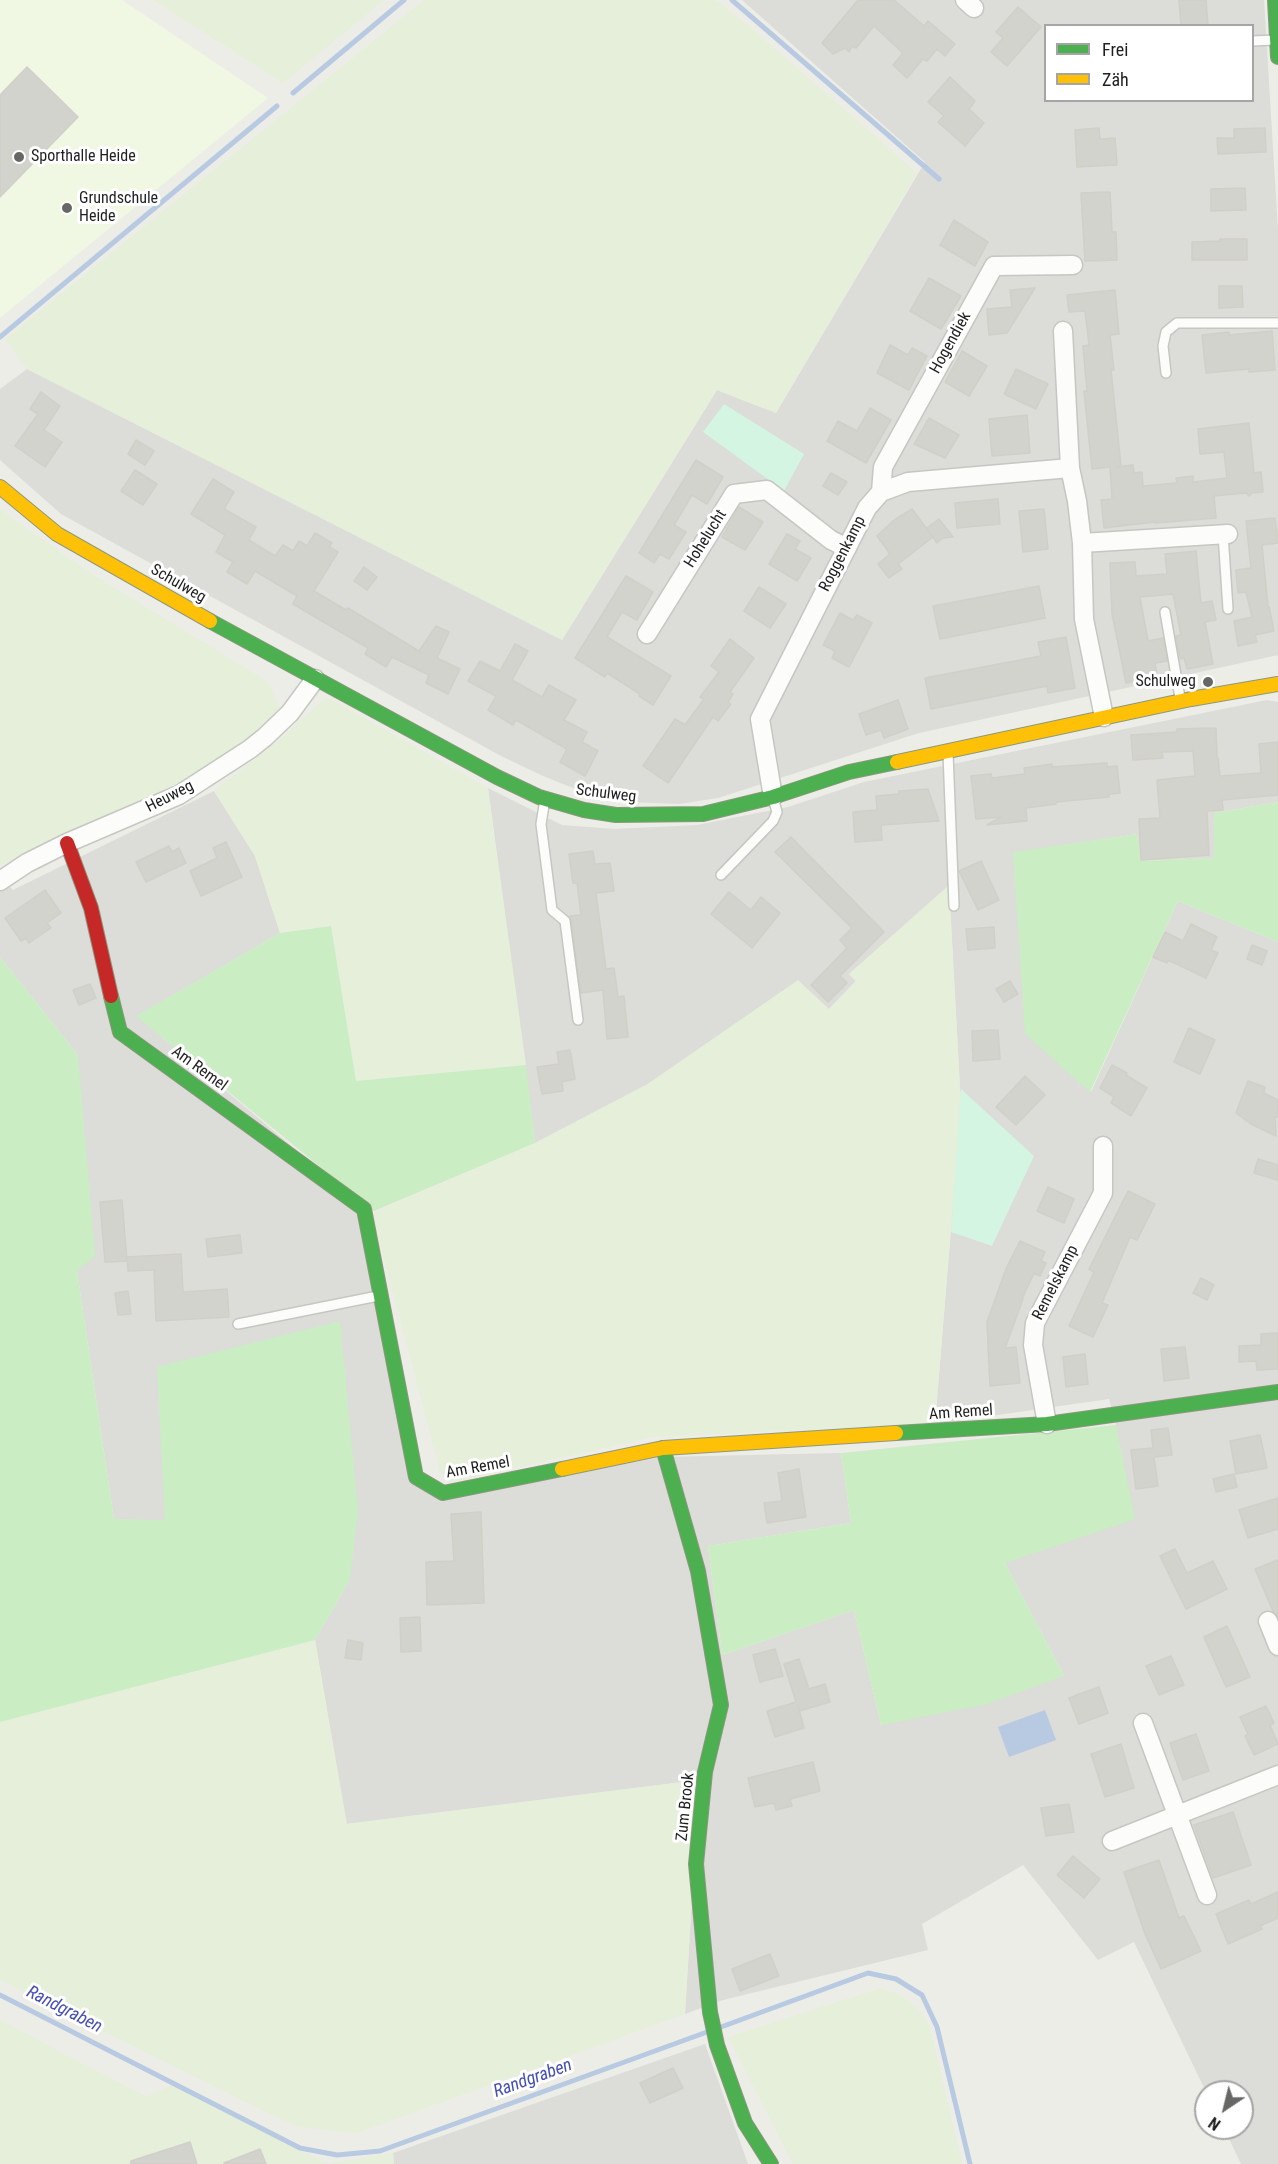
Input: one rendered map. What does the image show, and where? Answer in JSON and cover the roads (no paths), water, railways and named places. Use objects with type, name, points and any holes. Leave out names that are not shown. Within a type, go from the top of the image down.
[{"type":"street","points":[[1275,0],[1278,57]]},
{"type":"street","name":"Hogendiek","points":[[881,492],[883,467],[994,266],[1073,265]]},
{"type":"street","points":[[1063,331],[1070,468],[1082,543],[1084,619],[1104,717]]},
{"type":"street","points":[[881,492],[908,482],[1070,468]]},
{"type":"street","name":"Schulweg","points":[[0,487],[57,534],[315,680],[497,777],[545,799],[584,810],[616,815],[703,814],[773,797],[849,772],[1180,701],[1278,684]]},
{"type":"street","name":"Hohelucht","points":[[647,634],[735,494],[767,490],[831,540],[846,548]]},
{"type":"street","name":"Roggenkamp","points":[[773,797],[760,719],[867,508],[881,492]]},
{"type":"street","points":[[1082,543],[1226,534]]},
{"type":"street","name":"Heuweg","points":[[0,880],[27,863],[67,843],[179,795],[250,749],[290,713],[315,680]]},
{"type":"street","name":"Am Remel","points":[[67,843],[92,908],[120,1032],[364,1209],[416,1477],[443,1493],[663,1448],[1047,1424],[1278,1392]]},
{"type":"street","name":"Remelskamp","points":[[1047,1424],[1033,1345],[1035,1323],[1103,1193],[1104,1146]]},
{"type":"street","name":"Zum Brook","points":[[663,1448],[698,1570],[721,1705],[705,1772],[696,1864],[711,2012],[717,2045],[745,2123],[771,2164]]},
{"type":"street","points":[[1268,1621],[1278,1646]]},
{"type":"street","points":[[1143,1723],[1207,1895]]},
{"type":"street","points":[[1112,1841],[1278,1775]]},
{"type":"lane","points":[[1254,41],[1277,36]]},
{"type":"lane","points":[[1166,373],[1163,346],[1166,332],[1176,323],[1278,323]]},
{"type":"lane","points":[[1226,534],[1228,609]]},
{"type":"lane","points":[[1165,612],[1180,701]]},
{"type":"lane","points":[[948,751],[954,906]]},
{"type":"lane","points":[[721,875],[773,820],[777,812],[773,797]]},
{"type":"lane","points":[[545,799],[541,824],[552,910],[565,921],[578,1020]]},
{"type":"lane","points":[[238,1324],[381,1296]]},
{"type":"water","points":[[1045,1710],[1056,1740],[1009,1757],[998,1727]]},
{"type":"waterway","points":[[293,93],[404,0]]},
{"type":"waterway","points":[[732,0],[939,179]]},
{"type":"waterway","points":[[0,337],[277,106]]},
{"type":"waterway","name":"Randgraben","points":[[721,2027],[868,1973],[896,1979],[922,1995],[937,2027],[970,2164]]},
{"type":"waterway","name":"Randgraben","points":[[0,1995],[300,2148],[337,2155],[380,2151],[707,2032]]},
{"type":"place","name":"Sporthalle Heide","points":[[19,157]]},
{"type":"place","name":"Grundschule Heide","points":[[67,208]]},
{"type":"place","name":"Schulweg","points":[[1208,682]]}]
